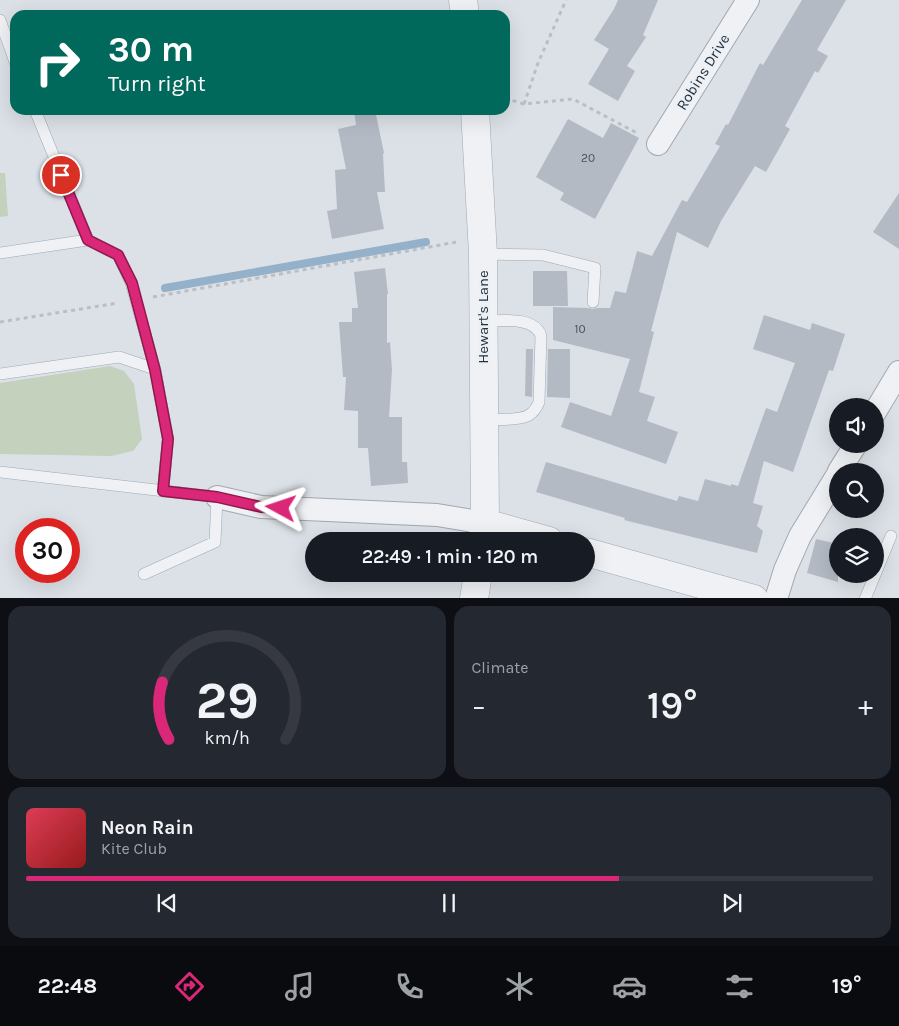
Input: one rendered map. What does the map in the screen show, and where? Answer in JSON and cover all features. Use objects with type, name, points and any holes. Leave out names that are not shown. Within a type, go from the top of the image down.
[{"type":"street","name":"Robins Drive","points":[[658,144],[748,0]]},
{"type":"street","name":"Hewart's Lane","points":[[475,115],[483,246],[483,532]]},
{"type":"street","points":[[883,398],[899,372]]},
{"type":"street","points":[[776,598],[785,570],[800,536],[829,488]]},
{"type":"street","points":[[217,497],[261,507],[438,515],[483,532]]},
{"type":"street","points":[[595,554],[754,598]]},
{"type":"street","points":[[474,598],[477,582]]},
{"type":"lane","points":[[0,20],[10,48]]},
{"type":"lane","points":[[37,115],[88,240]]},
{"type":"lane","points":[[0,253],[88,240],[118,255],[132,283],[155,370],[168,439],[163,491]]},
{"type":"lane","points":[[483,246],[542,255],[595,268],[592,302]]},
{"type":"lane","points":[[483,321],[509,321],[532,325],[539,329],[541,336],[539,402],[535,410],[530,415],[522,418],[484,420]]},
{"type":"lane","points":[[0,374],[119,357],[155,370]]},
{"type":"lane","points":[[0,472],[217,497],[215,542],[144,574]]},
{"type":"lane","points":[[865,598],[890,536]]},
{"type":"path","points":[[524,104],[538,63],[566,0]]},
{"type":"path","points":[[510,100],[524,104],[573,99],[658,144]]},
{"type":"path","points":[[0,322],[483,246]]},
{"type":"green space","points":[[0,173],[5,173],[8,216],[0,217]]},
{"type":"green space","points":[[110,366],[124,371],[134,384],[142,439],[133,451],[111,456],[0,454],[0,383]]},
{"type":"building","points":[[618,0],[658,0],[643,35],[646,37],[627,66],[635,71],[618,101],[588,84],[609,49],[594,40]]},
{"type":"building","points":[[802,0],[846,0],[817,50],[828,56],[818,73],[815,71],[785,126],[790,129],[766,172],[755,166],[721,221],[708,248],[677,232],[651,331],[654,332],[639,392],[655,397],[647,421],[678,432],[666,464],[561,427],[570,402],[611,416],[630,359],[553,340],[553,307],[610,308],[615,291],[626,293],[637,251],[652,256],[682,200],[687,202],[720,146],[715,144],[726,124],[728,125],[760,63],[763,65]]},
{"type":"building","points":[[355,115],[376,115],[384,153],[385,192],[377,192],[384,229],[332,239],[327,211],[337,209],[335,170],[346,169],[338,129],[356,125]]},
{"type":"building","points":[[568,119],[603,138],[611,123],[639,138],[595,219],[560,200],[564,193],[536,177]]},
{"type":"building","points":[[899,193],[899,249],[873,232]]},
{"type":"building","points":[[385,268],[388,294],[387,343],[390,342],[392,370],[389,417],[402,417],[402,462],[407,462],[408,483],[371,486],[368,448],[358,448],[358,411],[344,410],[346,377],[343,377],[339,322],[352,322],[352,308],[358,308],[354,272]]},
{"type":"building","points":[[533,271],[567,271],[568,306],[533,306]]},
{"type":"building","points":[[764,315],[810,330],[812,323],[845,334],[833,371],[829,370],[793,472],[764,461],[753,503],[763,506],[757,526],[763,531],[757,553],[624,520],[625,518],[536,492],[546,462],[677,501],[679,496],[698,501],[705,479],[738,486],[766,408],[777,412],[795,363],[753,349]]},
{"type":"building","points":[[526,349],[533,349],[532,397],[525,396]]},
{"type":"building","points":[[548,349],[570,349],[570,398],[547,397]]},
{"type":"building","points":[[816,539],[829,542],[829,579],[807,573]]},
{"type":"waterway","points":[[165,288],[426,242]]},
{"type":"route","points":[[61,175],[88,240],[118,255],[132,283],[155,370],[168,439],[163,491],[217,497],[261,507],[281,508]]}]
